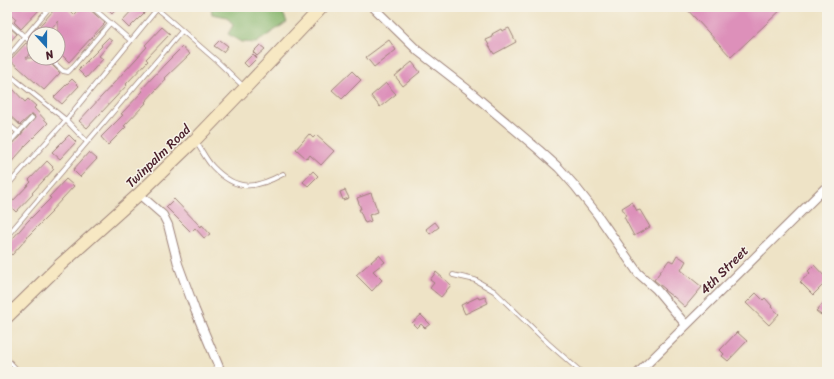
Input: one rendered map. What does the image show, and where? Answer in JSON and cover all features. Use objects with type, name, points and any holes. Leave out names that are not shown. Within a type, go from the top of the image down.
[{"type":"main road","name":"Twinpalm Road","points":[[7,317],[60,264],[139,194],[194,140],[322,7]]},
{"type":"street","points":[[373,7],[418,51],[467,90],[559,168],[597,214],[638,273],[656,289],[686,325]]},
{"type":"street","name":"4th Street","points":[[639,372],[827,186]]},
{"type":"street","points":[[139,194],[163,215],[168,225],[178,264],[195,310],[221,372]]},
{"type":"lane","points":[[7,58],[50,7]]},
{"type":"lane","points":[[92,7],[130,40]]},
{"type":"lane","points":[[7,186],[66,120],[156,8],[217,61],[245,88]]},
{"type":"lane","points":[[7,21],[24,36]]},
{"type":"lane","points":[[58,66],[63,71],[68,72],[110,23]]},
{"type":"lane","points":[[7,236],[182,31]]},
{"type":"lane","points":[[7,72],[66,120],[87,142]]},
{"type":"lane","points":[[7,145],[32,118]]},
{"type":"lane","points":[[7,123],[19,133]]},
{"type":"lane","points":[[194,140],[213,167],[228,180],[242,186],[256,186],[283,174]]},
{"type":"lane","points":[[453,276],[475,280],[494,291],[548,343],[581,372]]},
{"type":"lane","points":[[7,359],[19,372]]},
{"type":"green space","points":[[211,7],[280,7],[287,22],[256,43],[241,42],[228,34],[233,25],[227,17],[212,14]]},
{"type":"building","points":[[7,7],[42,7],[21,29],[14,22],[16,19],[7,11]]},
{"type":"building","points":[[53,7],[66,7],[74,15],[82,7],[87,7],[105,23],[69,62],[66,59],[66,26],[58,26],[58,21],[53,26],[39,26],[54,10]]},
{"type":"building","points":[[105,7],[118,7],[112,14]]},
{"type":"building","points":[[135,7],[143,7],[146,11],[129,28],[122,21]]},
{"type":"building","points":[[685,7],[784,7],[731,57]]},
{"type":"building","points":[[9,27],[17,34],[7,45],[7,30]]},
{"type":"building","points":[[162,27],[170,34],[146,59],[148,61],[126,84],[127,85],[87,128],[79,121],[147,47],[145,45]]},
{"type":"building","points":[[509,28],[516,42],[494,54],[486,40],[493,37],[492,34],[501,29],[502,31]]},
{"type":"building","points":[[108,38],[112,41],[99,56],[103,59],[86,78],[78,70]]},
{"type":"building","points":[[220,40],[228,46],[223,52],[214,46]]},
{"type":"building","points":[[389,40],[396,50],[374,67],[366,57]]},
{"type":"building","points":[[26,43],[26,66],[53,66],[60,73],[44,90],[10,60]]},
{"type":"building","points":[[260,45],[265,49],[257,56],[253,52]]},
{"type":"building","points":[[182,47],[190,54],[165,78],[166,79],[145,102],[146,103],[124,126],[126,127],[108,145],[101,137],[123,115],[121,114],[143,91],[141,90]]},
{"type":"building","points":[[253,54],[257,58],[248,67],[244,63]]},
{"type":"building","points":[[412,62],[420,72],[403,86],[395,76]]},
{"type":"building","points":[[352,71],[361,80],[342,99],[332,90]]},
{"type":"building","points":[[72,79],[79,86],[62,104],[54,97]]},
{"type":"building","points":[[386,83],[396,94],[380,107],[371,96]]},
{"type":"building","points":[[13,89],[25,102],[28,99],[36,106],[34,108],[48,123],[7,167],[7,151],[35,118],[34,115],[31,115],[20,125],[7,113],[7,94]]},
{"type":"building","points":[[309,134],[313,138],[316,135],[334,151],[321,165],[310,155],[307,159],[296,149]]},
{"type":"building","points":[[69,135],[76,142],[60,159],[52,152]]},
{"type":"building","points":[[89,152],[97,159],[80,177],[73,170]]},
{"type":"building","points":[[47,161],[54,169],[16,212],[9,205],[31,182],[29,180]]},
{"type":"building","points":[[313,171],[318,176],[308,186],[303,182]]},
{"type":"building","points":[[66,179],[74,186],[12,255],[7,251],[7,245],[51,198],[49,197]]},
{"type":"building","points":[[345,190],[349,198],[343,200],[340,192]]},
{"type":"building","points":[[371,193],[378,212],[369,215],[371,221],[365,223],[359,209],[361,209],[357,198]]},
{"type":"building","points":[[174,199],[201,227],[202,225],[210,234],[204,238],[195,228],[191,232],[166,207]]},
{"type":"building","points":[[632,202],[637,211],[640,210],[650,227],[634,236],[624,217],[626,216],[622,208]]},
{"type":"building","points":[[435,222],[439,227],[430,234],[426,229]]},
{"type":"building","points":[[379,255],[385,262],[373,271],[382,280],[372,291],[356,275]]},
{"type":"building","points":[[677,255],[686,261],[681,270],[702,287],[685,307],[654,280],[669,260],[673,262]]},
{"type":"building","points":[[814,265],[827,279],[827,287],[824,284],[813,295],[800,282],[810,273],[808,271]]},
{"type":"building","points":[[436,272],[451,285],[441,297],[430,288],[434,283],[430,280]]},
{"type":"building","points":[[756,293],[763,300],[765,298],[772,306],[771,307],[779,314],[769,325],[746,303]]},
{"type":"building","points":[[478,297],[479,299],[485,297],[488,303],[465,314],[461,305]]},
{"type":"building","points":[[827,299],[827,309],[821,315],[816,311]]},
{"type":"building","points":[[421,315],[430,324],[425,328],[421,324],[417,328],[412,323]]},
{"type":"building","points":[[737,332],[747,341],[728,361],[722,356],[724,354],[720,350]]}]
